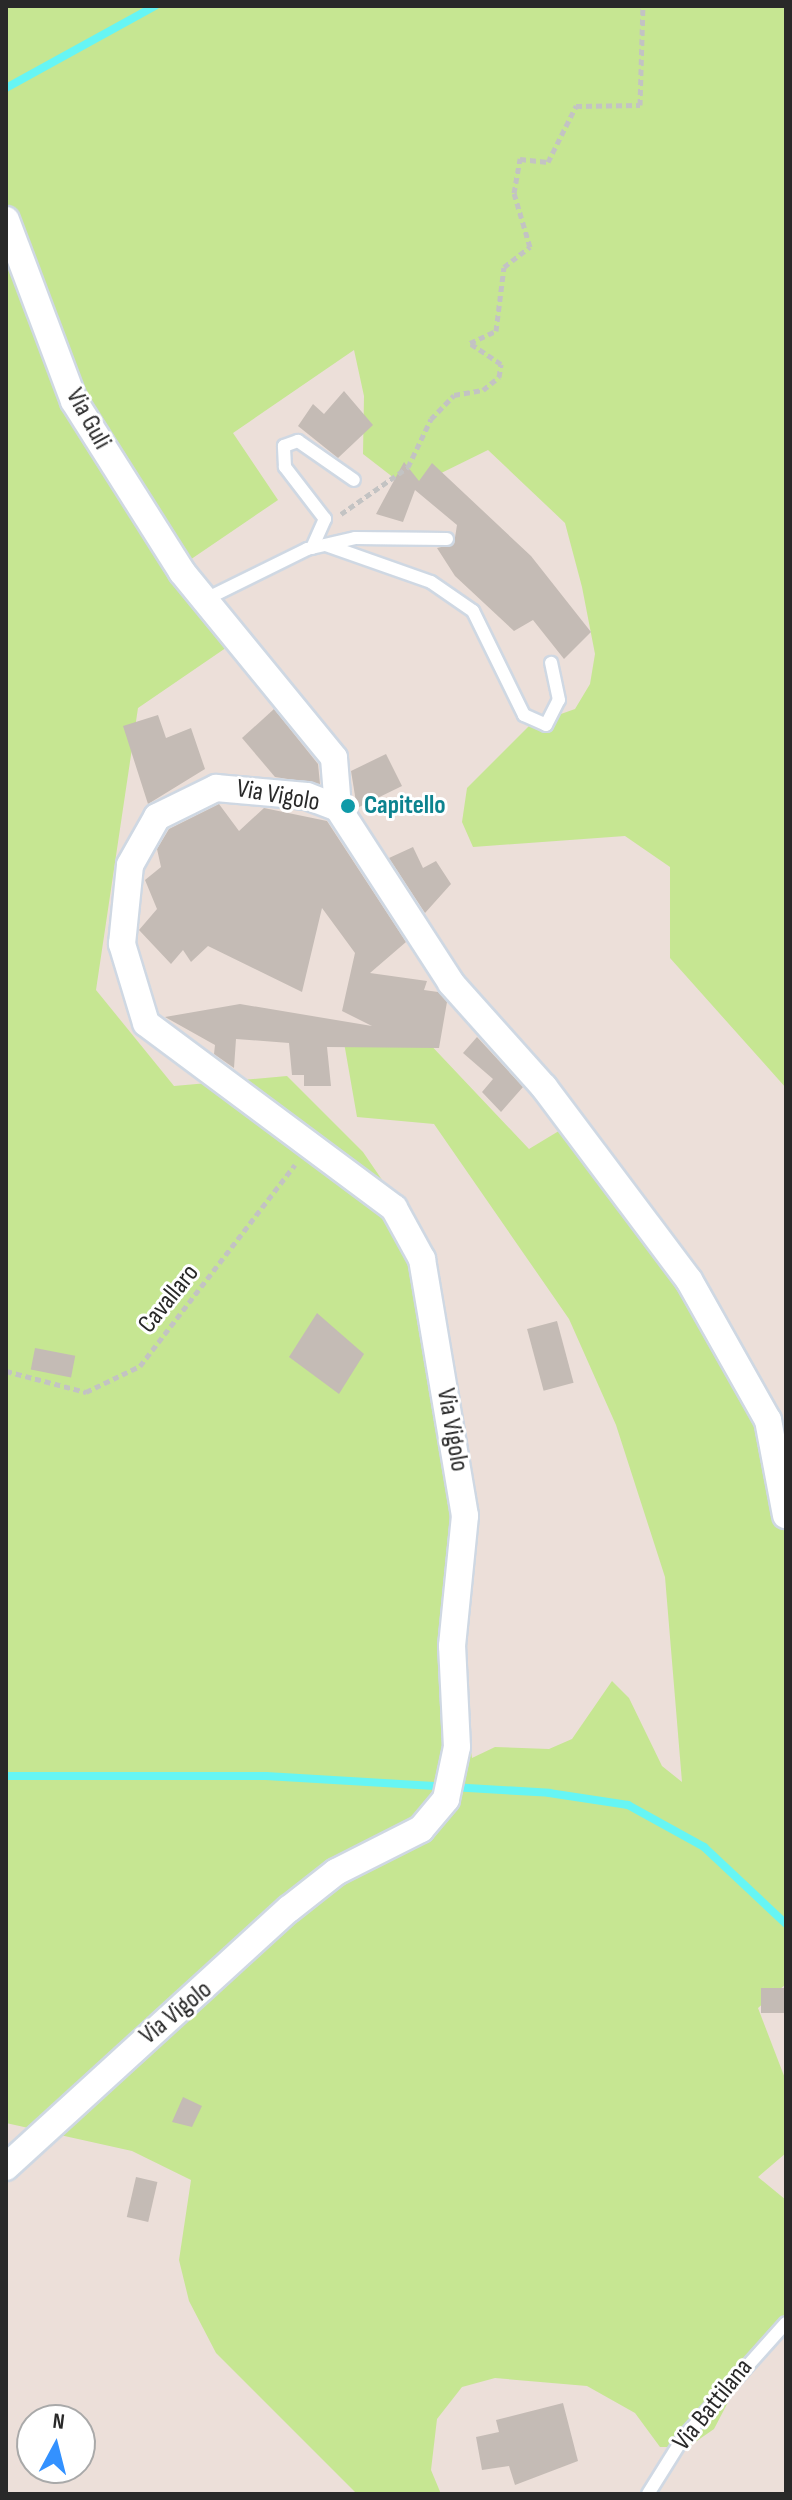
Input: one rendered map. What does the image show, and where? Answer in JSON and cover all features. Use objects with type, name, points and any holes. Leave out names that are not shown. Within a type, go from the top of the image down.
[{"type":"street","name":"Via Guli","points":[[6,220],[74,401],[204,600]]},
{"type":"street","name":"Via Vigolo","points":[[204,600],[334,758],[338,808],[451,983],[535,1076],[689,1280],[768,1420],[786,1515]]},
{"type":"street","name":"Via Vigolo","points":[[6,2167],[289,1909],[336,1872],[421,1829],[446,1799],[457,1747],[452,1646],[465,1516],[422,1259],[394,1208],[312,1142],[234,1095],[146,1023],[122,944],[130,865],[157,817],[216,788],[307,796],[338,808]]},
{"type":"lane","points":[[312,548],[325,519],[285,467],[284,446],[298,441],[354,480]]},
{"type":"lane","points":[[204,600],[312,548],[355,538],[447,539]]},
{"type":"lane","points":[[326,545],[431,582],[473,611],[524,715],[546,725],[559,700],[551,663]]},
{"type":"lane","name":"Via Battilana","points":[[648,2494],[683,2438],[786,2323]]},
{"type":"path","points":[[325,519],[389,486],[454,395],[483,390],[499,377],[501,364],[470,343],[496,331],[504,267],[530,247],[514,193],[520,159],[548,162],[576,106],[640,105],[643,6]]},
{"type":"path","name":"Cavallaro","points":[[6,1371],[86,1392],[140,1366],[312,1142]]},
{"type":"green space","points":[[6,6],[786,6],[786,1088],[670,958],[670,867],[625,836],[473,847],[462,822],[467,788],[530,725],[575,709],[590,684],[595,654],[582,587],[565,523],[488,450],[423,482],[394,478],[363,454],[364,396],[354,350],[233,433],[278,500],[181,566],[233,643],[138,708],[96,990],[174,1086],[287,1076],[363,1152],[432,1253],[445,1366],[476,1497],[453,1632],[472,1758],[495,1747],[549,1749],[572,1739],[612,1681],[629,1698],[662,1766],[682,1782],[665,1577],[616,1425],[569,1319],[434,1124],[357,1117],[342,1031],[425,1039],[529,1149],[577,1120],[688,1268],[786,1471],[786,1984],[758,2008],[786,2081],[786,2153],[758,2177],[786,2200],[786,2326],[737,2385],[714,2429],[688,2447],[660,2447],[635,2413],[587,2386],[495,2378],[462,2387],[437,2419],[431,2470],[441,2494],[357,2494],[216,2353],[189,2301],[179,2260],[191,2180],[132,2151],[6,2123]]},
{"type":"building","points":[[344,391],[373,425],[338,458],[298,426],[313,404],[324,414]]},
{"type":"building","points":[[404,462],[419,481],[432,463],[531,556],[591,632],[564,659],[533,620],[514,631],[455,576],[437,548],[454,544],[457,525],[415,490],[403,522],[376,514]]},
{"type":"building","points":[[274,709],[318,764],[320,784],[275,777],[242,738]]},
{"type":"building","points":[[158,715],[166,738],[191,728],[205,769],[148,804],[123,726]]},
{"type":"building","points":[[386,754],[402,786],[357,808],[351,771]]},
{"type":"building","points":[[219,804],[239,831],[264,808],[327,821],[406,942],[370,973],[427,981],[424,990],[438,992],[447,1002],[439,1048],[327,1047],[331,1086],[304,1086],[304,1075],[292,1075],[289,1043],[236,1039],[234,1068],[214,1054],[215,1045],[165,1017],[240,1004],[372,1026],[342,1011],[355,953],[322,908],[302,992],[208,946],[191,962],[183,950],[171,964],[139,930],[157,909],[145,880],[161,867],[157,849],[169,829]]},
{"type":"building","points":[[413,847],[423,868],[436,861],[451,884],[425,913],[389,858]]},
{"type":"building","points":[[477,1037],[523,1087],[501,1112],[482,1092],[493,1079],[463,1053]]},
{"type":"building","points":[[317,1313],[364,1354],[339,1394],[289,1357]]},
{"type":"building","points":[[557,1321],[574,1383],[544,1391],[527,1329]]},
{"type":"building","points":[[35,1348],[75,1356],[71,1377],[31,1370]]},
{"type":"building","points":[[761,1988],[786,1988],[786,2013],[761,2013]]},
{"type":"building","points":[[183,2097],[202,2106],[192,2127],[172,2122]]},
{"type":"building","points":[[136,2177],[157,2182],[148,2222],[127,2217]]},
{"type":"building","points":[[563,2403],[578,2461],[515,2485],[509,2466],[482,2470],[476,2437],[499,2432],[496,2420]]},
{"type":"waterway","points":[[6,88],[155,6]]},
{"type":"waterway","points":[[6,1776],[266,1776],[549,1793],[628,1805],[704,1847],[786,1924]]},
{"type":"place","name":"Capitello","points":[[348,806]]}]
